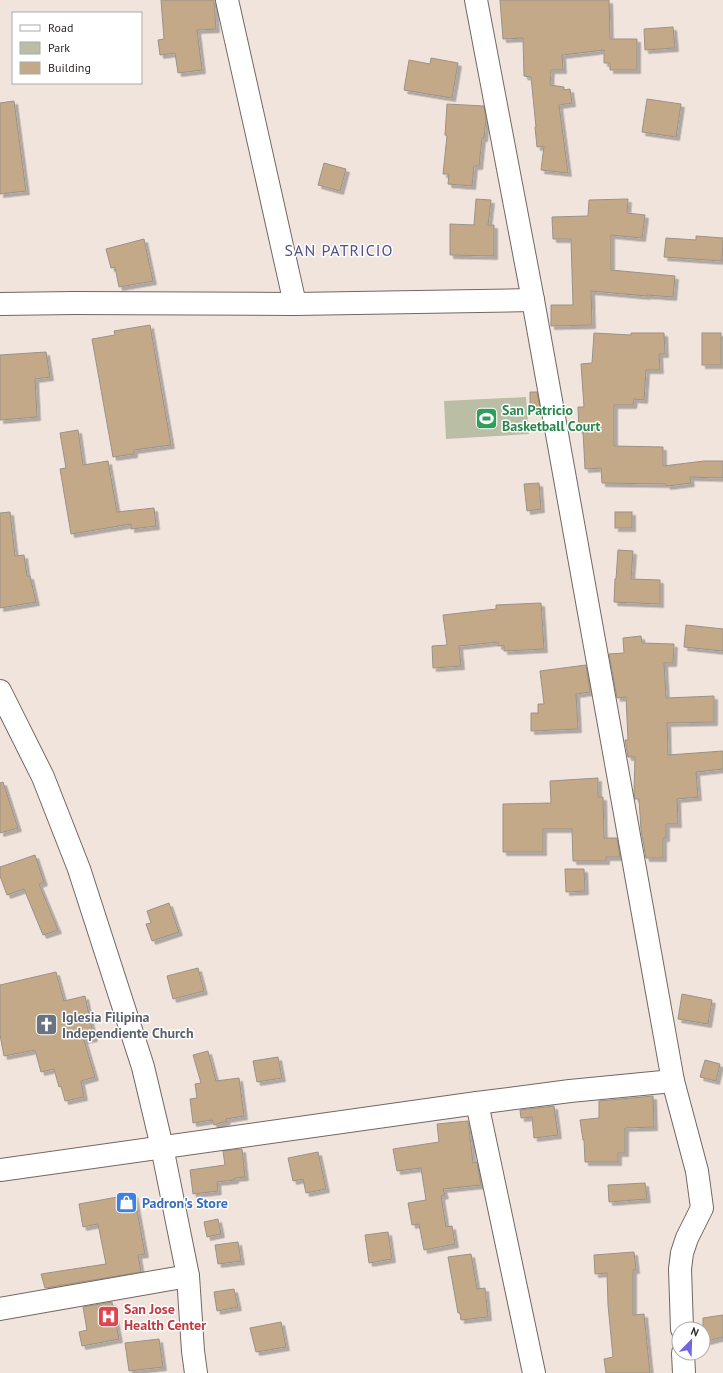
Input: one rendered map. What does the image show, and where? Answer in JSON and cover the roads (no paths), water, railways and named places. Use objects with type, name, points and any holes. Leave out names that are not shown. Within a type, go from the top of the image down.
[{"type":"street","points":[[227,0],[295,304]]},
{"type":"street","points":[[476,0],[533,300],[673,1081],[697,1171],[702,1208],[687,1238],[682,1253],[680,1270],[682,1321]]},
{"type":"street","points":[[0,304],[295,304],[533,300]]},
{"type":"street","points":[[0,691],[43,777],[79,869],[143,1067],[162,1147],[188,1276],[196,1373]]},
{"type":"street","points":[[0,1170],[477,1102],[673,1081]]},
{"type":"street","points":[[477,1102],[534,1373]]},
{"type":"street","points":[[0,1309],[188,1276]]},
{"type":"street","points":[[683,1361],[684,1373]]},
{"type":"place","name":"San Patricio Basketball Court","points":[[486,418]]},
{"type":"place","name":"Iglesia Filipina Independiente Church","points":[[46,1025]]},
{"type":"place","name":"Padron's Store","points":[[127,1203]]},
{"type":"place","name":"San Jose Health Center","points":[[109,1317]]},
{"type":"district","name":"SAN PATRICIO","points":[[339,250]]}]
